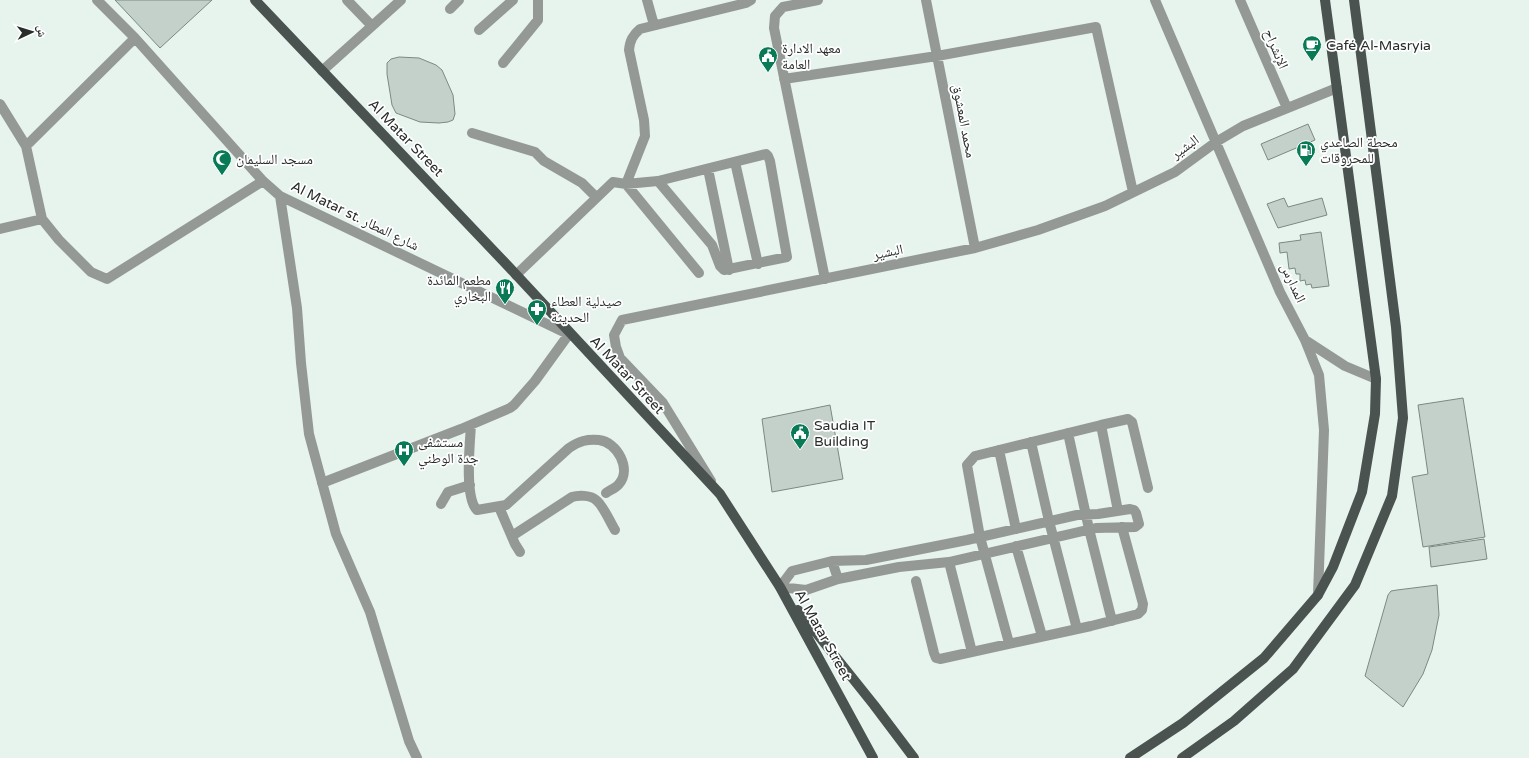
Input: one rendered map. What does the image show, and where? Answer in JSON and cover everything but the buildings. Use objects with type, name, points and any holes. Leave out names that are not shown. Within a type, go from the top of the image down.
[{"type":"main road","name":"Al Matar Street","points":[[255,0],[516,275],[570,335],[720,494],[780,587],[873,758]]},
{"type":"main road","points":[[1130,758],[1183,723],[1264,658],[1318,595],[1333,567],[1362,492],[1375,414],[1376,379],[1326,0]]},
{"type":"main road","points":[[1182,758],[1234,721],[1293,669],[1355,584],[1392,496],[1403,418],[1396,327],[1354,0]]},
{"type":"main road","points":[[780,587],[874,705],[914,758]]},
{"type":"street","name":"Al Matar st. شارع المطار","points":[[97,0],[134,38],[263,181],[280,196],[570,335]]},
{"type":"street","points":[[347,0],[372,26]]},
{"type":"street","points":[[322,71],[401,0]]},
{"type":"street","points":[[450,9],[459,0]]},
{"type":"street","points":[[479,30],[513,0]]},
{"type":"street","points":[[502,62],[538,20],[538,0]]},
{"type":"street","points":[[647,0],[654,25]]},
{"type":"street","points":[[626,184],[645,136],[644,120],[629,50],[634,34],[640,29],[746,3],[751,0]]},
{"type":"street","points":[[818,0],[783,7],[775,16],[774,28],[825,279]]},
{"type":"street","name":"محمد المعشوق","points":[[926,0],[975,248]]},
{"type":"street","name":"المدارس","points":[[1155,0],[1280,292],[1305,340],[1319,375],[1324,430],[1318,595]]},
{"type":"street","name":"الإنشراح","points":[[1240,0],[1287,108]]},
{"type":"street","points":[[784,79],[937,56],[1096,27],[1133,192]]},
{"type":"street","points":[[26,146],[134,38]]},
{"type":"street","name":"البشير","points":[[720,494],[663,403],[620,358],[614,335],[622,320],[975,248],[1038,230],[1105,206],[1175,172],[1216,142],[1243,126],[1337,88]]},
{"type":"street","points":[[0,104],[26,146],[42,219],[59,240],[91,272],[107,279],[263,181]]},
{"type":"street","points":[[472,133],[536,152],[544,162],[582,183],[596,197]]},
{"type":"street","points":[[516,275],[613,182],[626,184],[658,181],[766,154],[768,156],[787,257],[724,270],[720,266],[712,245],[658,181]]},
{"type":"street","points":[[735,162],[758,264]]},
{"type":"street","points":[[708,169],[729,270]]},
{"type":"street","points":[[626,184],[699,273]]},
{"type":"street","points":[[280,196],[297,308],[301,363],[309,434],[336,534],[370,612],[409,741],[417,758]]},
{"type":"street","points":[[0,230],[42,219]]},
{"type":"street","points":[[322,483],[471,425],[514,405],[535,381],[570,335]]},
{"type":"street","points":[[1305,340],[1345,366],[1376,379]]},
{"type":"street","points":[[1009,644],[980,537],[967,465],[975,456],[1128,419],[1132,422],[1148,488]]},
{"type":"street","points":[[471,425],[468,458],[470,485],[475,508],[479,510],[506,505],[569,448],[583,440],[603,441],[609,445],[621,458],[624,470],[620,484],[606,493]]},
{"type":"street","points":[[1100,425],[1118,511]]},
{"type":"street","points":[[1068,433],[1088,529],[1112,621]]},
{"type":"street","points":[[1031,442],[1049,522],[1077,629]]},
{"type":"street","points":[[1000,450],[1016,529]]},
{"type":"street","points":[[441,504],[448,492],[470,485]]},
{"type":"street","points":[[512,536],[572,497],[577,496],[590,497],[597,500],[614,530]]},
{"type":"street","points":[[499,507],[520,552]]},
{"type":"street","points":[[1134,510],[1139,524],[1137,526],[1088,529],[949,562],[899,567],[838,580],[806,590],[780,587],[792,571],[832,561],[866,560],[1085,515],[1134,510]]},
{"type":"street","points":[[916,581],[934,653],[936,658],[940,659],[1112,621],[1138,614],[1142,610],[1143,604],[1122,527]]},
{"type":"street","points":[[1016,546],[1042,636]]},
{"type":"street","points":[[896,554],[899,567]]},
{"type":"street","points":[[832,561],[838,580]]},
{"type":"street","points":[[949,562],[972,652]]},
{"type":"place","name":"Café Al-Masryia","points":[[1312,62]]},
{"type":"place","name":"معهد الادارة العامة","points":[[768,73]]},
{"type":"place","name":"محطة الصاعدي للمحروقات","points":[[1306,167]]},
{"type":"place","name":"مسجد السليمان","points":[[222,176]]},
{"type":"place","name":"مطعم المائدة البخاري","points":[[505,305]]},
{"type":"place","name":"صيدلية العطاء الحديثة","points":[[537,326]]},
{"type":"place","name":"Saudia IT Building","points":[[800,450]]},
{"type":"place","name":"مستشفى جدة الوطني","points":[[404,467]]}]
